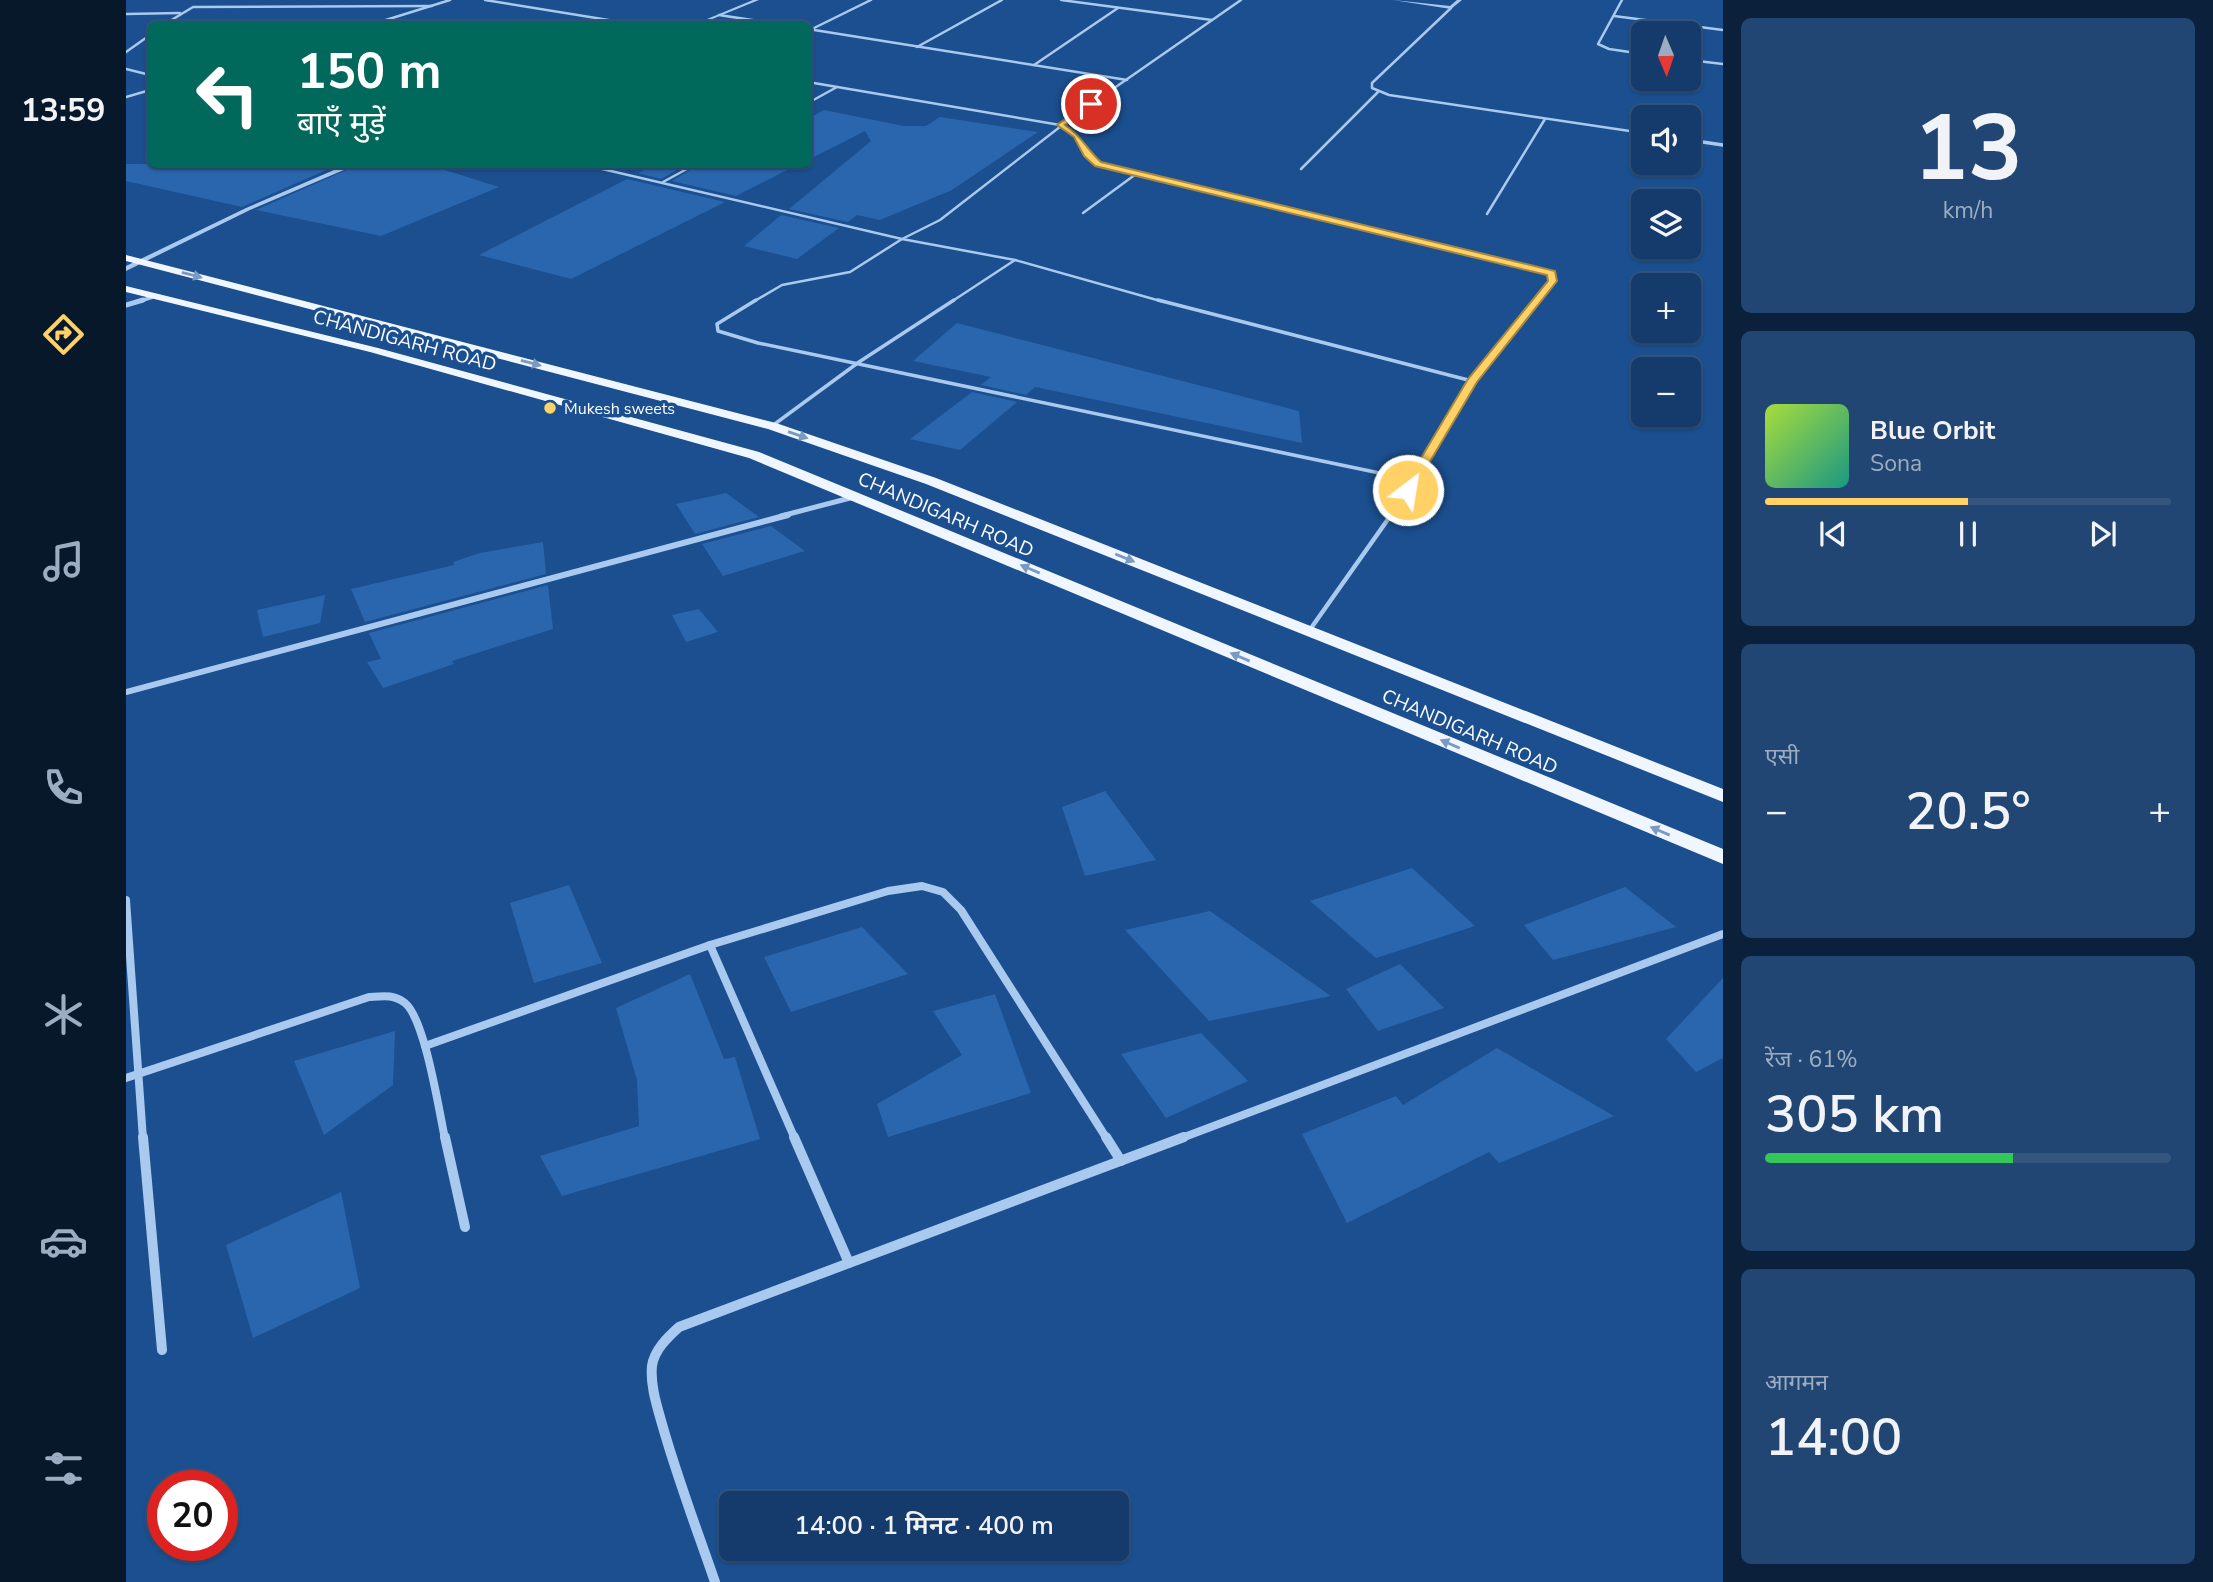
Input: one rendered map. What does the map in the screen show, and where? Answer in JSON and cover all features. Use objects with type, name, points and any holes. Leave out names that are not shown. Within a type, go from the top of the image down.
[{"type":"main road","name":"CHANDIGARH ROAD","points":[[126,258],[772,426],[931,481],[1723,796]]},
{"type":"main road","name":"CHANDIGARH ROAD","points":[[126,289],[374,350],[754,455],[1723,857]]},
{"type":"street","points":[[383,21],[450,0]]},
{"type":"street","points":[[704,21],[757,0]]},
{"type":"street","points":[[1395,0],[1451,8]]},
{"type":"street","points":[[1460,0],[1372,83],[1373,88],[1378,92],[1631,131]]},
{"type":"street","points":[[169,21],[189,9],[201,7],[432,6]]},
{"type":"street","points":[[126,14],[181,13]]},
{"type":"street","points":[[126,52],[147,37]]},
{"type":"street","points":[[126,69],[147,74]]},
{"type":"street","points":[[126,97],[147,91]]},
{"type":"street","points":[[1701,142],[1723,145]]},
{"type":"street","points":[[126,269],[248,209],[345,168]]},
{"type":"street","points":[[126,305],[156,296]]},
{"type":"street","points":[[126,692],[854,497]]},
{"type":"street","points":[[425,1046],[710,945],[888,891],[922,886],[943,892],[961,910],[1121,1161]]},
{"type":"street","points":[[126,900],[137,1074],[162,1350]]},
{"type":"street","points":[[715,1582],[655,1400],[652,1368],[662,1344],[679,1327],[1723,934]]},
{"type":"street","points":[[710,945],[849,1263]]},
{"type":"street","points":[[126,1077],[369,997],[394,996],[408,1005],[425,1046],[465,1227]]},
{"type":"lane","points":[[485,0],[614,21]]},
{"type":"lane","points":[[812,28],[870,0]]},
{"type":"lane","points":[[917,47],[1002,0]]},
{"type":"lane","points":[[1061,0],[1212,20]]},
{"type":"lane","points":[[1241,0],[1060,125],[940,220],[902,239],[849,272],[782,285],[717,324],[718,331],[725,335],[1413,480]]},
{"type":"lane","points":[[1622,0],[1598,44],[1609,49],[1631,52]]},
{"type":"lane","points":[[1033,65],[1118,8]]},
{"type":"lane","points":[[719,15],[758,21]]},
{"type":"lane","points":[[1614,16],[1723,30]]},
{"type":"lane","points":[[812,30],[1127,80]]},
{"type":"lane","points":[[1701,61],[1723,64]]},
{"type":"lane","points":[[812,83],[1060,125],[1077,136],[1087,154],[1098,164],[1551,273],[1553,281],[1472,381],[1413,480],[1309,631]]},
{"type":"lane","points":[[812,101],[837,87]]},
{"type":"lane","points":[[1301,169],[1378,92]]},
{"type":"lane","points":[[1487,214],[1545,119]]},
{"type":"lane","points":[[598,168],[902,239],[1014,260],[1230,320],[1472,381]]},
{"type":"lane","points":[[663,183],[689,168]]},
{"type":"lane","points":[[1083,213],[1136,173]]},
{"type":"lane","points":[[772,426],[859,362],[1014,260]]},
{"type":"building","points":[[824,110],[904,126],[926,126],[940,117],[1038,132],[952,190],[880,220],[857,215],[848,222],[789,209],[871,141],[865,131],[812,158],[812,117]]},
{"type":"building","points":[[126,164],[147,164],[147,168],[331,168],[242,207],[126,181]]},
{"type":"building","points":[[351,168],[439,168],[499,187],[381,236],[256,210]]},
{"type":"building","points":[[648,168],[680,168],[661,179],[638,173]]},
{"type":"building","points":[[693,168],[791,168],[736,196],[672,181]]},
{"type":"building","points":[[627,179],[725,202],[571,279],[479,255]]},
{"type":"building","points":[[781,215],[839,228],[797,259],[744,246]]},
{"type":"building","points":[[957,323],[1299,411],[1302,443],[1035,387],[1026,395],[981,385],[991,377],[913,361]]},
{"type":"building","points":[[972,392],[1017,402],[960,450],[910,439]]},
{"type":"building","points":[[726,493],[759,517],[695,534],[676,504]]},
{"type":"building","points":[[771,526],[805,551],[723,576],[702,544]]},
{"type":"building","points":[[543,542],[546,574],[365,622],[351,589],[454,565],[453,562],[480,553]]},
{"type":"building","points":[[548,585],[553,629],[452,661],[454,664],[383,688],[367,662],[381,659],[369,633]]},
{"type":"building","points":[[325,595],[320,623],[263,637],[257,610]]},
{"type":"building","points":[[699,609],[718,632],[686,642],[672,615]]},
{"type":"building","points":[[1105,791],[1156,860],[1085,876],[1062,807]]},
{"type":"building","points":[[1412,868],[1475,926],[1376,958],[1310,901]]},
{"type":"building","points":[[569,885],[602,963],[534,983],[510,903]]},
{"type":"building","points":[[1625,887],[1676,927],[1553,960],[1524,925]]},
{"type":"building","points":[[1210,911],[1331,996],[1209,1021],[1125,930]]},
{"type":"building","points":[[862,927],[908,974],[791,1012],[764,957]]},
{"type":"building","points":[[1400,964],[1444,1008],[1378,1031],[1346,989]]},
{"type":"building","points":[[690,974],[724,1059],[735,1057],[760,1139],[562,1196],[540,1156],[639,1126],[637,1080],[616,1008]]},
{"type":"building","points":[[1723,978],[1723,1058],[1696,1072],[1666,1039]]},
{"type":"building","points":[[995,994],[1031,1093],[888,1137],[877,1104],[962,1055],[933,1011]]},
{"type":"building","points":[[395,1031],[393,1085],[324,1135],[294,1061]]},
{"type":"building","points":[[1201,1033],[1248,1081],[1166,1118],[1121,1054]]},
{"type":"building","points":[[1497,1048],[1614,1116],[1499,1163],[1489,1152],[1347,1223],[1302,1134],[1396,1096],[1403,1105]]},
{"type":"building","points":[[341,1192],[360,1288],[253,1338],[226,1245]]},
{"type":"place","name":"Mukesh sweets","points":[[550,408]]},
{"type":"route","points":[[1091,104],[1060,125],[1077,136],[1087,154],[1098,164],[1540,268],[1554,276],[1553,281],[1472,381],[1408,490]]}]
